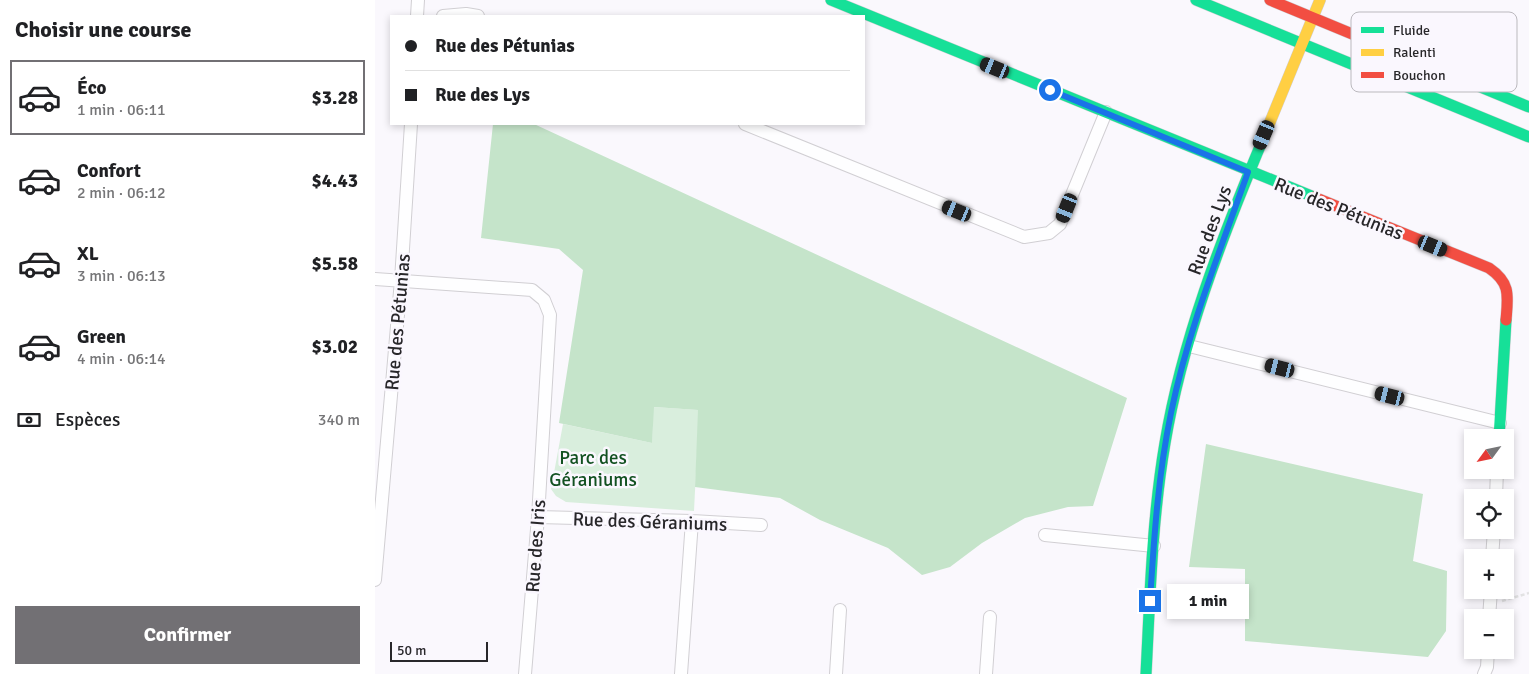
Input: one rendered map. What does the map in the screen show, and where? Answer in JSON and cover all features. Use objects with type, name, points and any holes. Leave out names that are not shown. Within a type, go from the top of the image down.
[{"type":"street","points":[[417,15],[418,0]]},
{"type":"street","name":"Rue des Pétunias","points":[[831,0],[1248,172],[1489,268],[1499,274],[1505,283],[1508,293],[1499,429]]},
{"type":"street","points":[[1196,0],[1351,64]]},
{"type":"street","points":[[1270,0],[1351,34]]},
{"type":"street","name":"Rue des Lys","points":[[1146,674],[1161,466],[1171,412],[1207,284],[1248,172],[1320,0]]},
{"type":"street","points":[[454,15],[472,15]]},
{"type":"street","points":[[1420,92],[1529,137]]},
{"type":"street","points":[[1493,92],[1529,107]]},
{"type":"street","points":[[747,125],[1024,237],[1049,233],[1060,224],[1106,112]]},
{"type":"street","name":"Rue des Pétunias","points":[[375,580],[401,280],[411,125]]},
{"type":"street","points":[[375,279],[401,280]]},
{"type":"street","name":"Rue des Iris","points":[[401,280],[531,290],[544,300],[550,315],[538,517],[525,674]]},
{"type":"street","points":[[1189,346],[1499,423]]},
{"type":"street","name":"Rue des Géraniums","points":[[538,517],[692,521],[761,525]]},
{"type":"street","points":[[681,674],[692,521]]},
{"type":"street","points":[[1045,535],[1154,546]]},
{"type":"street","points":[[1490,599],[1490,609]]},
{"type":"street","points":[[836,674],[840,610]]},
{"type":"street","points":[[986,674],[991,617]]},
{"type":"street","points":[[1484,674],[1487,659]]},
{"type":"path","points":[[1490,604],[1529,593]]},
{"type":"green space","points":[[493,125],[536,125],[1127,398],[1093,506],[1068,507],[1025,518],[982,543],[950,567],[922,575],[888,548],[820,520],[780,498],[695,487],[698,410],[654,407],[652,443],[559,423],[583,270],[559,249],[481,238]]},
{"type":"green space","name":"Parc des Géraniums","points":[[653,407],[699,410],[694,511],[566,502],[556,496],[551,489],[563,424],[652,443]]},
{"type":"green space","points":[[1206,444],[1423,494],[1413,561],[1447,571],[1446,631],[1428,657],[1245,641],[1245,569],[1189,567]]},
{"type":"traffic: fast","points":[[831,0],[1314,197]]},
{"type":"traffic: fast","points":[[1196,0],[1351,64]]},
{"type":"traffic: fast","points":[[1420,92],[1529,137]]},
{"type":"traffic: fast","points":[[1493,92],[1529,107]]},
{"type":"traffic: fast","points":[[1146,674],[1157,500],[1172,405],[1204,291],[1261,144]]},
{"type":"traffic: fast","points":[[1500,429],[1506,320]]},
{"type":"traffic: slow","points":[[1261,144],[1320,0]]},
{"type":"traffic: jam","points":[[1270,0],[1351,34]]},
{"type":"traffic: jam","points":[[1314,197],[1489,268],[1501,279],[1507,291],[1506,320]]},
{"type":"route","points":[[1050,90],[1248,172],[1207,284],[1171,412],[1161,466],[1150,601]]}]
